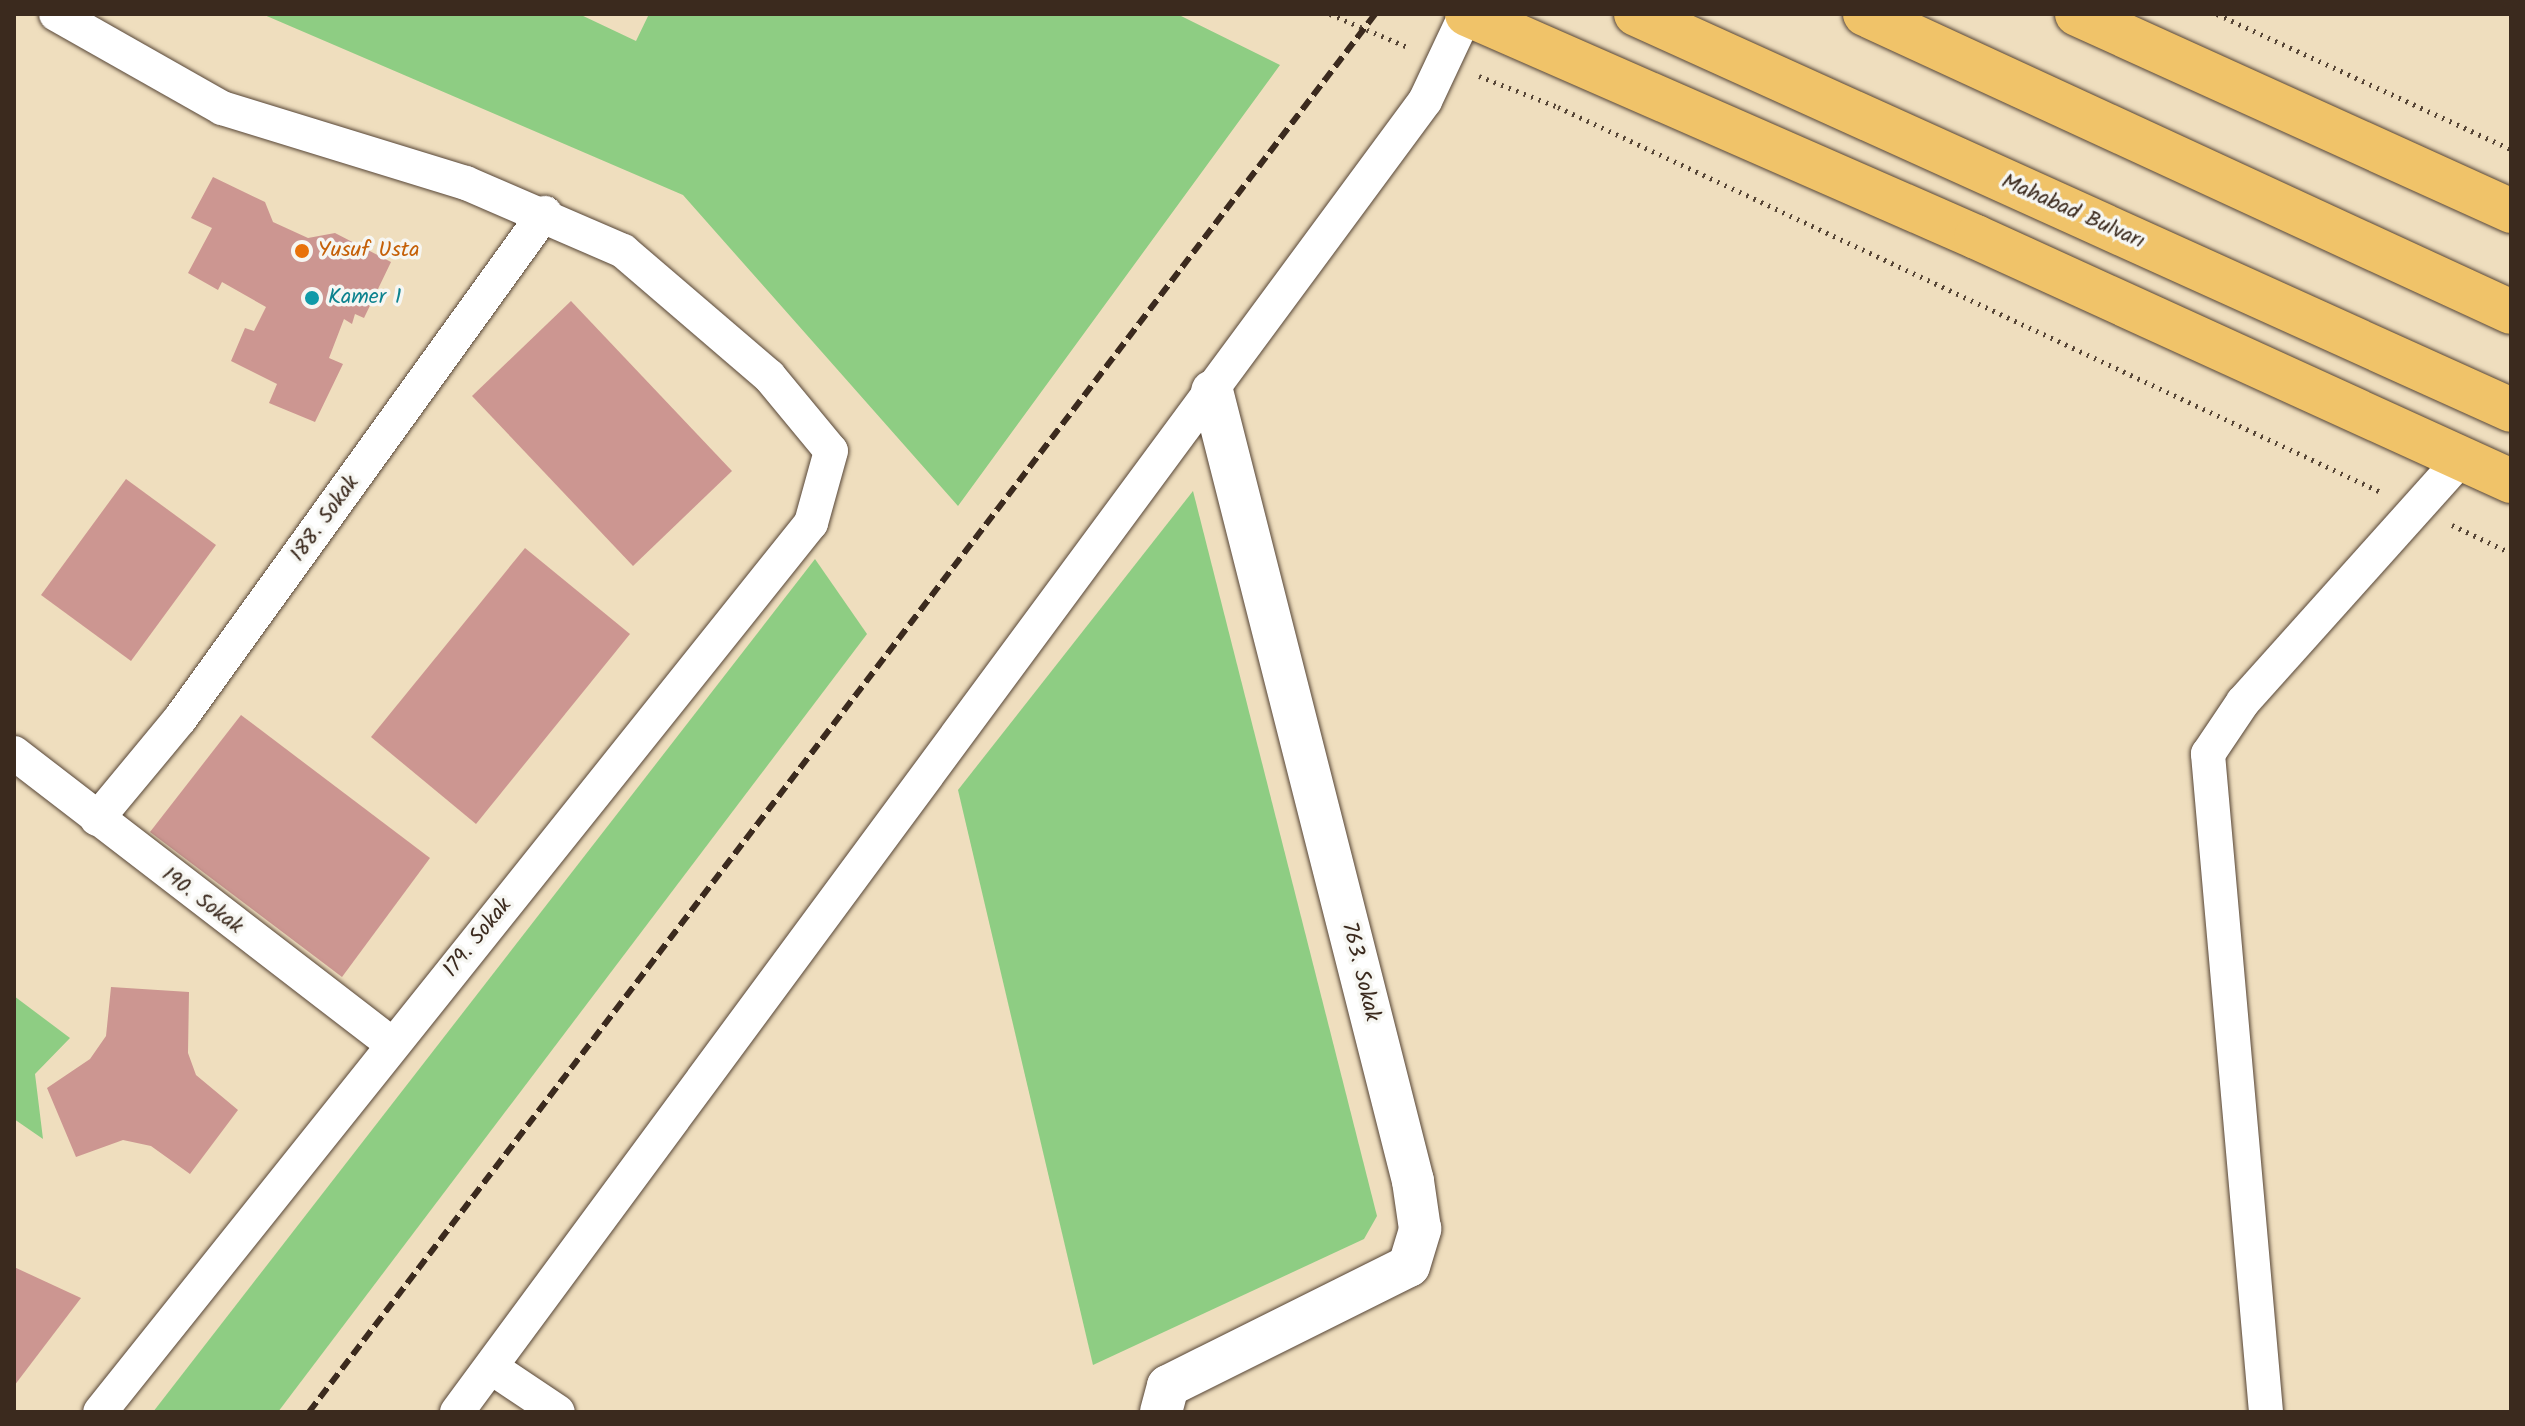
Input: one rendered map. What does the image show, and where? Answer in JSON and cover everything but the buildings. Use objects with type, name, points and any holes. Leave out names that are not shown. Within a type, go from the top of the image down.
[{"type":"main road","points":[[1466,14],[1976,237],[2511,481]]},
{"type":"main road","name":"Mahabad Bulvarı","points":[[1636,14],[2511,410]]},
{"type":"main road","points":[[1865,14],[2511,312]]},
{"type":"main road","points":[[2077,14],[2511,211]]},
{"type":"street","points":[[56,14],[222,108],[466,183],[545,213]]},
{"type":"street","points":[[457,1412],[1425,101],[1466,14]]},
{"type":"street","name":"179. Sokak","points":[[100,1412],[811,523],[831,451],[769,376],[623,251],[545,213]]},
{"type":"street","name":"188. Sokak","points":[[97,819],[180,719],[545,213]]},
{"type":"street","name":"763. Sokak","points":[[1161,1412],[1168,1386],[1409,1266],[1420,1229],[1409,1166],[1212,391]]},
{"type":"street","points":[[2266,1412],[2208,754],[2243,702],[2419,510],[2462,458]]},
{"type":"street","name":"190. Sokak","points":[[14,753],[393,1045]]},
{"type":"street","points":[[492,1368],[558,1412]]},
{"type":"path","points":[[1330,14],[1558,107],[2511,553]]},
{"type":"path","points":[[2217,14],[2511,149]]},
{"type":"green space","points":[[262,14],[579,14],[636,41],[649,14],[1177,14],[1280,65],[958,506],[683,195]]},
{"type":"green space","points":[[1193,491],[1377,1216],[1364,1239],[1093,1365],[958,790]]},
{"type":"green space","points":[[815,559],[867,634],[278,1412],[153,1412]]},
{"type":"green space","points":[[14,996],[70,1038],[35,1074],[43,1139],[14,1119]]},
{"type":"railway","points":[[309,1412],[1375,14]]},
{"type":"place","name":"Yusuf Usta","points":[[302,251]]},
{"type":"place","name":"Kamer 1","points":[[312,298]]}]
